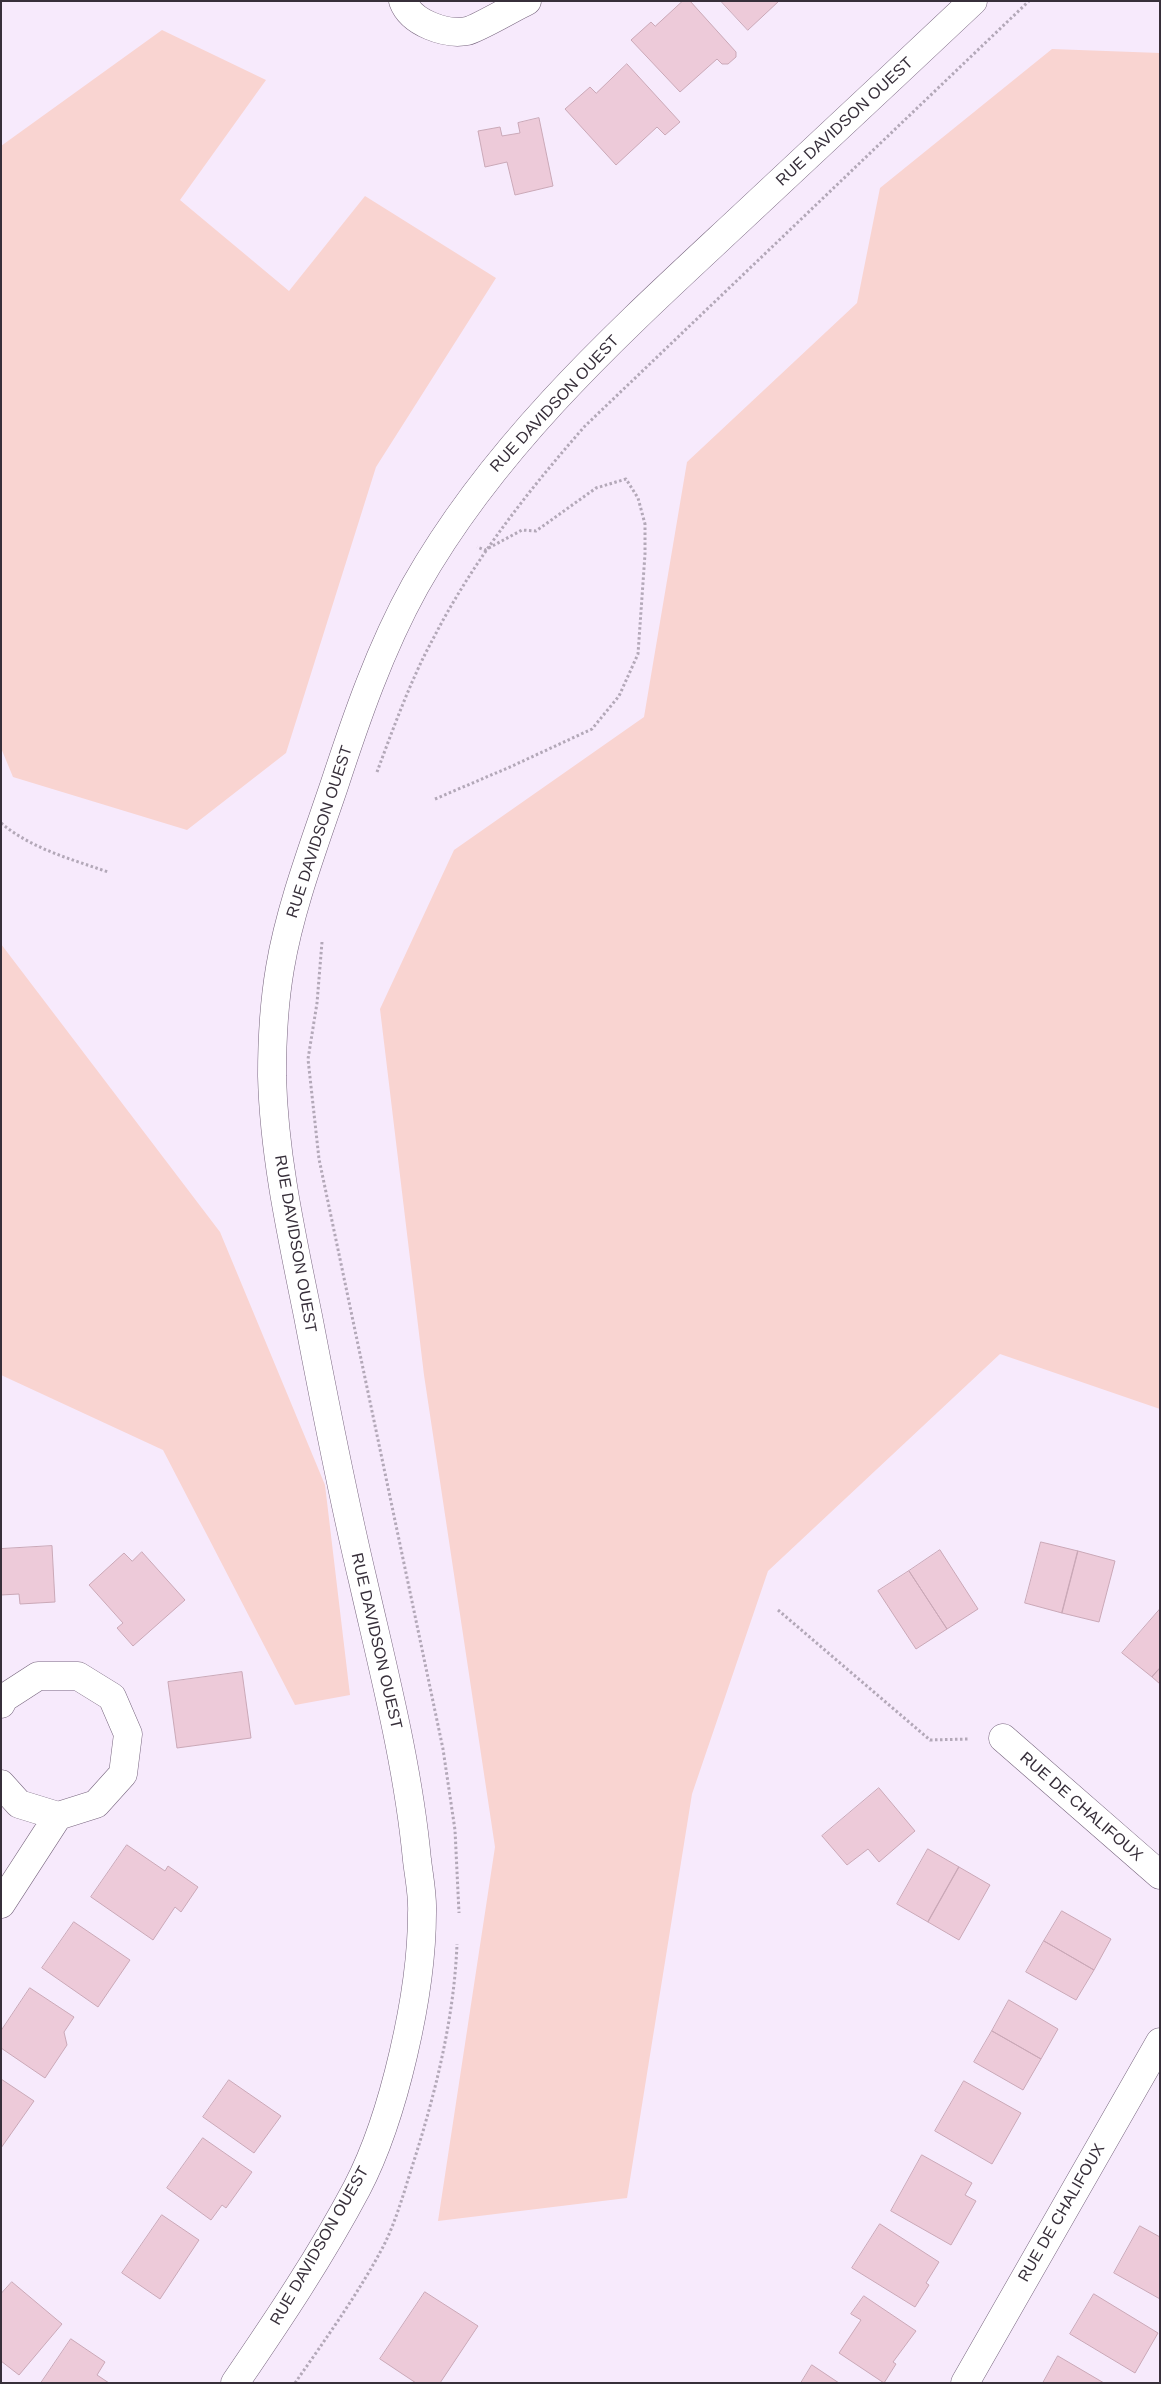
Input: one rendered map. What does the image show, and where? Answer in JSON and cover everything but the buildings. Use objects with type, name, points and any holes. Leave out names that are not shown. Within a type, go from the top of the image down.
[{"type":"street","points":[[404,1],[405,7],[420,21],[445,31],[468,31],[527,1]]},
{"type":"street","name":"RUE DAVIDSON OUEST","points":[[235,2383],[286,2308],[359,2184],[384,2125],[403,2052],[416,1981],[422,1911],[414,1831],[401,1748],[347,1513],[283,1193],[276,1134],[273,1058],[274,1019],[280,962],[297,901],[347,744],[382,654],[414,588],[454,522],[509,448],[664,290],[973,1]]},
{"type":"street","points":[[1,1704],[4,1698],[38,1676],[78,1676],[112,1697],[128,1734],[123,1774],[96,1804],[58,1816],[19,1804],[1,1784]]},
{"type":"street","name":"RUE DE CHALIFOUX","points":[[1003,1738],[1160,1875]]},
{"type":"street","points":[[1,1904],[58,1816]]},
{"type":"street","name":"RUE DE CHALIFOUX","points":[[965,2383],[1160,2042]]},
{"type":"path","points":[[374,782],[432,639],[485,550],[533,484],[585,426],[1029,1]]},
{"type":"path","points":[[435,799],[592,729],[619,696],[638,654],[645,524],[638,498],[626,479],[596,488],[536,531],[522,530],[485,550],[446,536]]},
{"type":"path","points":[[1,823],[17,837],[57,855],[108,872]]},
{"type":"path","points":[[323,938],[317,1004],[308,1059],[319,1159],[443,1750],[455,1830],[458,1919]]},
{"type":"path","points":[[778,1610],[930,1740],[1003,1738]]},
{"type":"path","points":[[295,2383],[384,2245],[403,2195],[428,2116],[443,2053],[456,1968],[458,1938]]},
{"type":"shaded area","points":[[162,30],[266,80],[180,200],[289,291],[365,196],[496,278],[376,467],[286,753],[187,830],[13,777],[1,748],[1,146]]},
{"type":"shaded area","points":[[1052,49],[1160,53],[1160,1409],[1000,1354],[768,1571],[692,1794],[627,2198],[438,2221],[495,1847],[424,1375],[380,1009],[454,850],[644,717],[687,462],[857,303],[880,188]]},
{"type":"shaded area","points":[[1,944],[220,1232],[325,1485],[350,1695],[295,1705],[163,1450],[1,1375]]}]
